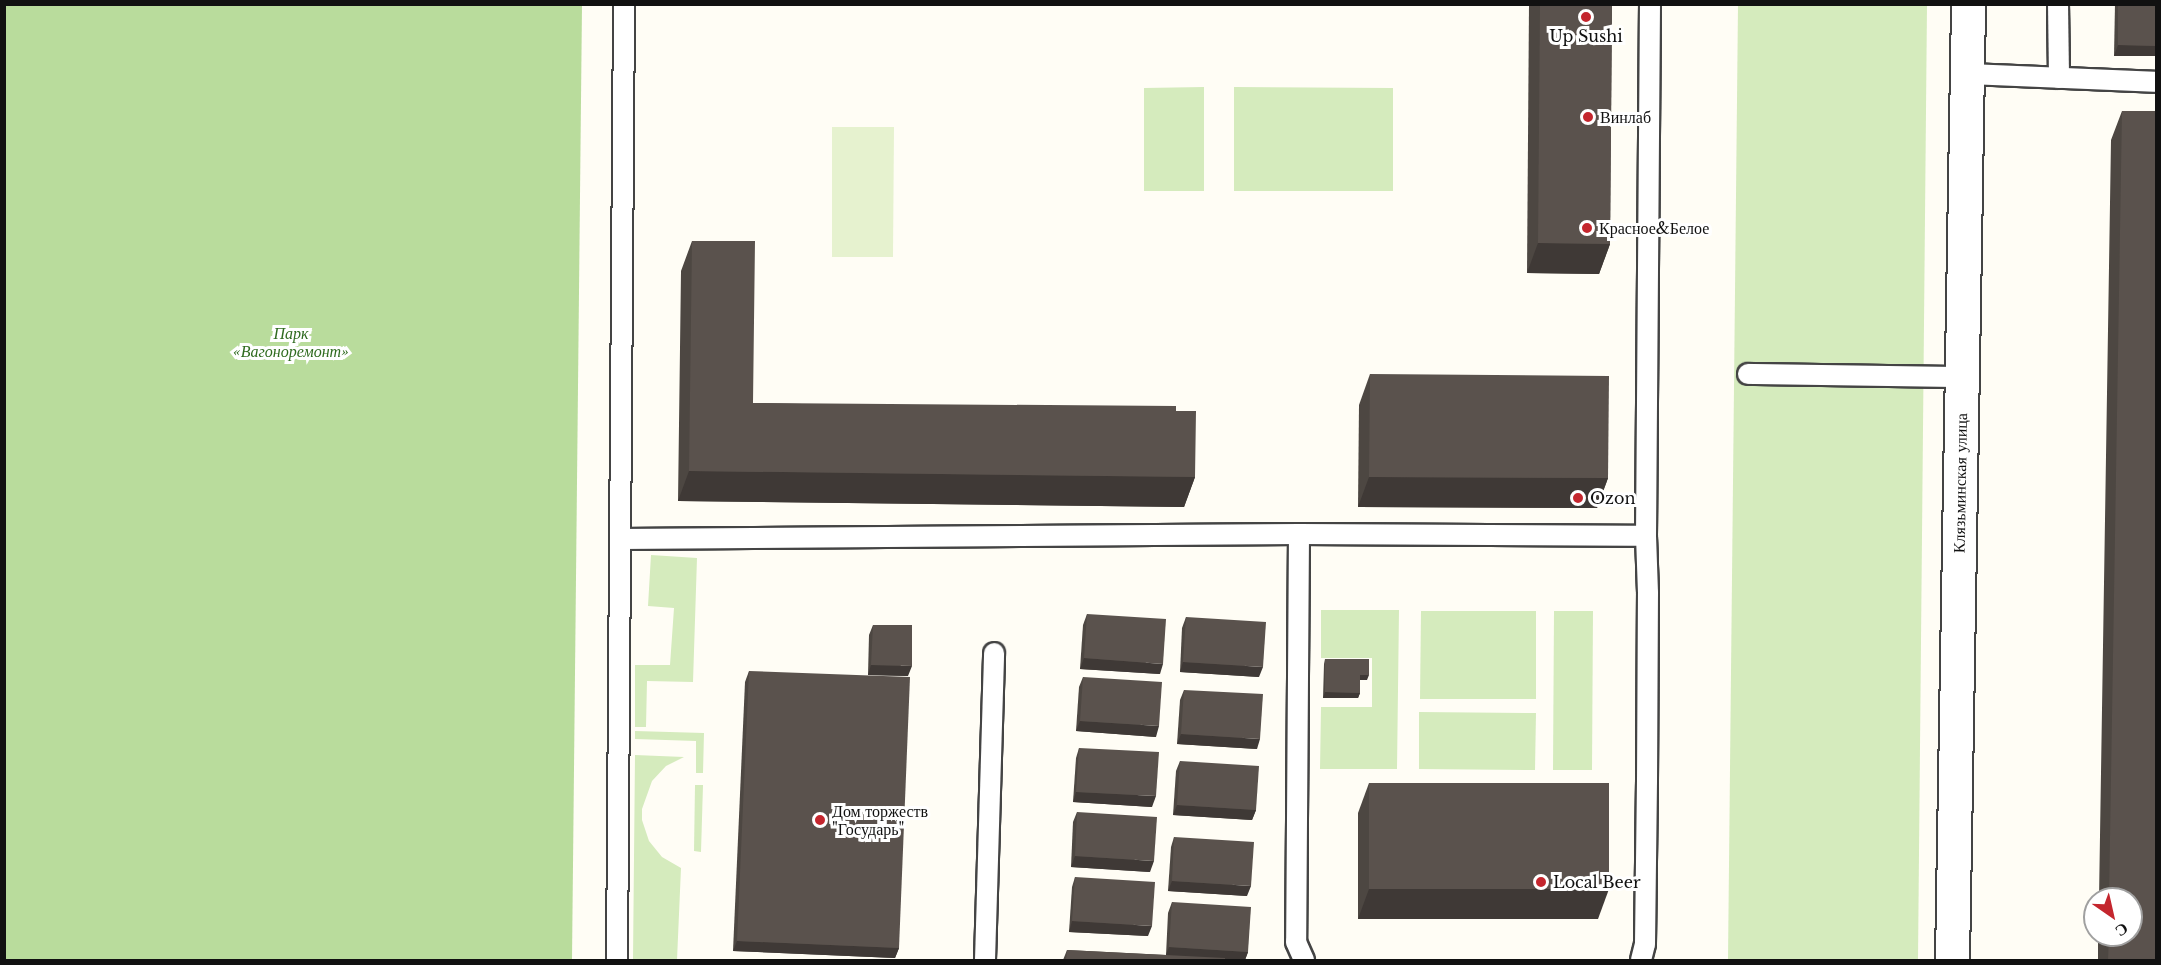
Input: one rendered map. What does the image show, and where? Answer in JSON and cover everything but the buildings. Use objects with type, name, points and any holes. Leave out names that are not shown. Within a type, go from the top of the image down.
[{"type":"street","name":"Клязьминская улица","points":[[1952,960],[1968,4]]},
{"type":"lane","points":[[617,960],[624,4]]},
{"type":"lane","points":[[1641,960],[1645,944],[1650,4]]},
{"type":"lane","points":[[2058,4],[2059,78]]},
{"type":"lane","points":[[1967,74],[2157,82]]},
{"type":"lane","points":[[1748,374],[1962,377]]},
{"type":"lane","points":[[620,539],[1299,534],[1646,536]]},
{"type":"lane","points":[[1299,534],[1296,942],[1304,960]]},
{"type":"lane","points":[[985,960],[994,653]]},
{"type":"green space","name":"Парк «Вагоноремонт»","points":[[5,4],[582,5],[572,960],[5,960]]},
{"type":"green space","points":[[1738,5],[1927,5],[1918,960],[1728,960]]},
{"type":"green space","points":[[1204,87],[1204,191],[1144,191],[1144,88]]},
{"type":"green space","points":[[1234,87],[1393,88],[1393,191],[1234,191]]},
{"type":"green space","points":[[832,127],[894,127],[893,257],[832,257]]},
{"type":"green space","points":[[651,555],[697,558],[693,682],[647,681],[646,727],[635,727],[635,665],[670,665],[674,608],[648,606]]},
{"type":"green space","points":[[1321,610],[1399,610],[1397,769],[1320,769],[1321,707],[1372,707],[1372,658],[1321,658]]},
{"type":"green space","points":[[1421,611],[1536,611],[1536,699],[1420,699]]},
{"type":"green space","points":[[1554,611],[1593,611],[1592,770],[1553,770]]},
{"type":"green space","points":[[1419,712],[1536,713],[1535,770],[1419,769]]},
{"type":"green space","points":[[635,731],[704,733],[703,773],[696,773],[696,741],[635,739]]},
{"type":"green space","points":[[635,755],[684,757],[666,766],[652,781],[642,809],[642,820],[649,841],[662,857],[681,868],[677,960],[633,960]]},
{"type":"green space","points":[[695,785],[703,785],[701,852],[694,851]]},
{"type":"place","name":"Up Sushi","points":[[1586,17]]},
{"type":"place","name":"Винлаб","points":[[1588,117]]},
{"type":"place","name":"Красное&Белое","points":[[1587,228]]},
{"type":"place","name":"Ozon","points":[[1578,498]]},
{"type":"place","name":"Дом торжеств \"Государь\"","points":[[820,820]]},
{"type":"place","name":"Local Beer","points":[[1541,882]]}]
